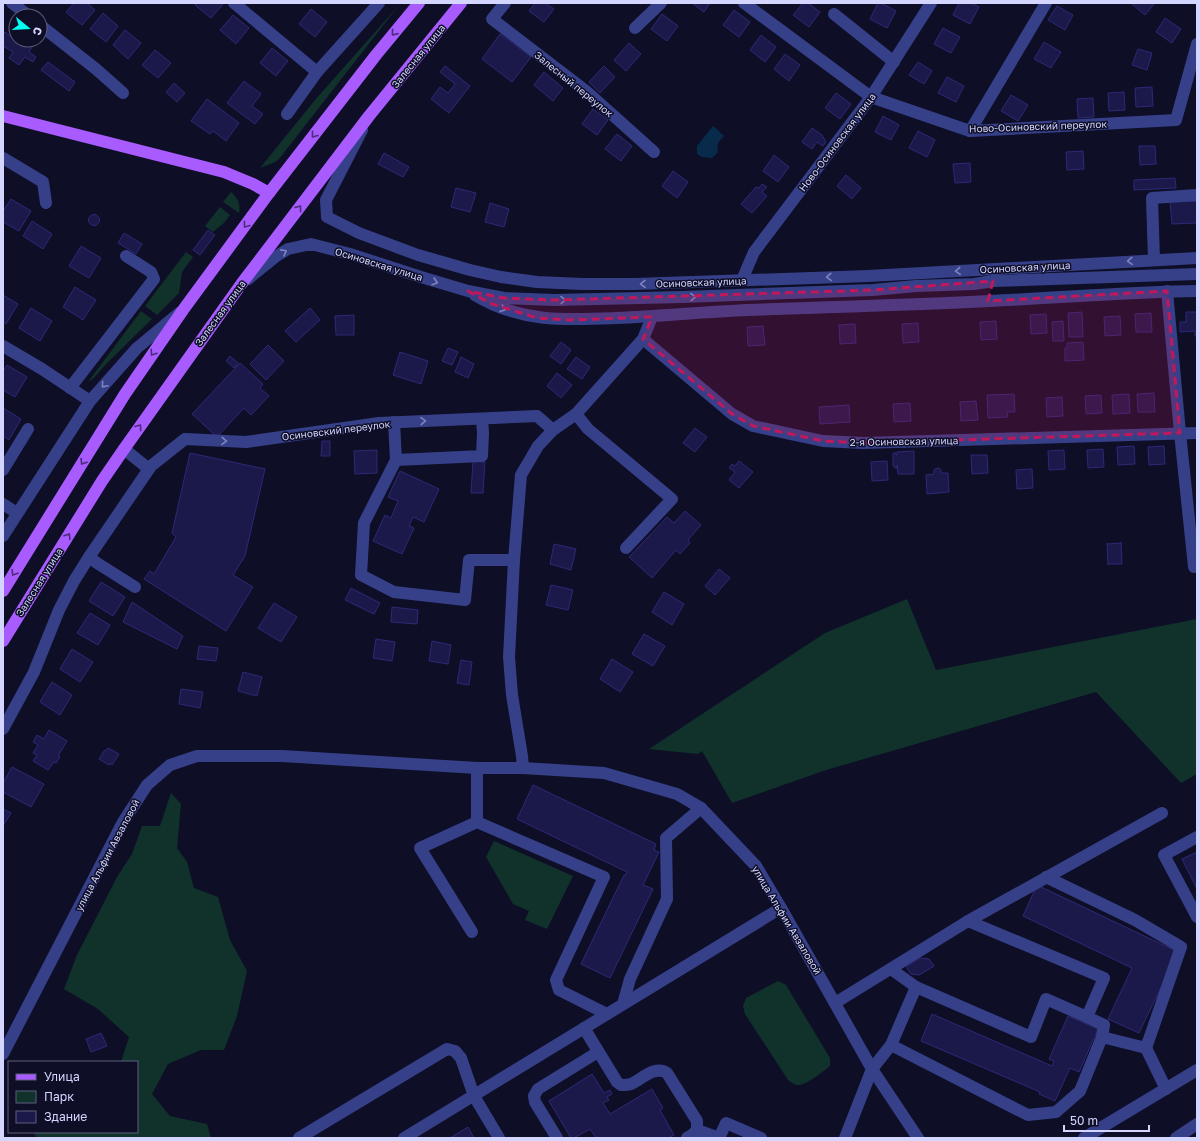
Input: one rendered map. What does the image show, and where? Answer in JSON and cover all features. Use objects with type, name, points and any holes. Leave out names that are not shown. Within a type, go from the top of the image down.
[{"type":"main road","points":[[3,591],[125,394],[183,310],[269,193],[376,55],[419,3]]},
{"type":"main road","name":"Залесная улица","points":[[3,640],[124,448],[242,283],[369,116],[461,3]]},
{"type":"main road","points":[[3,116],[224,172],[269,193]]},
{"type":"street","points":[[234,3],[317,72]]},
{"type":"street","points":[[287,114],[317,72],[379,3]]},
{"type":"street","name":"Залесный переулок","points":[[505,3],[492,19],[586,91],[654,152]]},
{"type":"street","points":[[635,28],[661,3]]},
{"type":"street","name":"Ново-Осиновский переулок","points":[[744,3],[872,97],[970,131],[1176,120],[1197,44]]},
{"type":"street","name":"Ново-Осиновская улица","points":[[742,280],[754,252],[872,97],[931,3]]},
{"type":"street","points":[[970,131],[1046,3]]},
{"type":"street","points":[[834,14],[894,62]]},
{"type":"street","points":[[48,31],[96,69],[123,93]]},
{"type":"street","name":"Осиновская улица","points":[[369,116],[326,200],[328,217],[359,233],[418,255],[501,277],[537,282],[635,284],[868,276],[1197,258]]},
{"type":"street","points":[[3,158],[43,182],[46,203]]},
{"type":"street","points":[[1154,260],[1152,198],[1197,195]]},
{"type":"street","name":"Осиновская улица","points":[[242,283],[275,257],[288,249],[311,244],[350,254],[468,291],[504,298],[555,300],[683,298],[873,290],[916,286],[974,284],[993,281],[1197,274]]},
{"type":"street","points":[[70,388],[154,279],[151,272],[126,256]]},
{"type":"street","points":[[988,301],[993,281]]},
{"type":"street","points":[[468,291],[489,304],[510,311],[537,318],[570,320],[652,317],[737,311],[988,301],[1167,291],[1197,291]]},
{"type":"street","points":[[1167,291],[1194,566]]},
{"type":"street","points":[[3,536],[90,401],[137,348],[183,310]]},
{"type":"street","points":[[523,768],[512,696],[509,657],[514,560],[521,475],[538,446],[553,430],[576,414],[643,339],[652,317]]},
{"type":"street","name":"2-я Осиновская улица","points":[[643,339],[732,414],[753,426],[823,441],[863,443],[1197,432]]},
{"type":"street","points":[[3,346],[42,369],[90,401]]},
{"type":"street","points":[[576,414],[588,429],[672,499],[626,548]]},
{"type":"street","name":"Осиновский переулок","points":[[148,469],[185,439],[246,442],[379,423],[536,416],[553,430]]},
{"type":"street","points":[[396,460],[482,456],[482,418]]},
{"type":"street","points":[[394,422],[396,460],[364,523],[361,575],[394,592],[465,600],[469,560],[514,560]]},
{"type":"street","points":[[3,470],[28,429]]},
{"type":"street","points":[[3,730],[34,672],[59,610],[74,581],[148,469],[124,448]]},
{"type":"street","points":[[3,504],[17,513]]},
{"type":"street","points":[[89,557],[135,587]]},
{"type":"street","name":"улица Альфии Авзаловой","points":[[3,1054],[123,822],[147,784],[170,765],[197,756],[282,756],[477,768],[523,768],[604,773],[677,794],[701,808],[756,866],[872,1069],[918,1138]]},
{"type":"street","points":[[477,768],[477,822]]},
{"type":"street","points":[[623,1004],[630,979],[667,899],[666,838],[701,808]]},
{"type":"street","points":[[835,1003],[968,921],[1162,813]]},
{"type":"street","points":[[472,932],[420,848],[477,822],[604,877],[556,980],[559,990],[607,1014]]},
{"type":"street","points":[[1197,837],[1164,855],[1197,917]]},
{"type":"street","points":[[1046,877],[1135,920],[1181,947],[1146,1048],[1166,1089]]},
{"type":"street","points":[[404,1138],[781,908]]},
{"type":"street","points":[[968,921],[1104,978],[1087,1017]]},
{"type":"street","points":[[891,969],[916,987],[1031,1037],[1046,999],[1104,1025],[1102,1037],[1080,1091],[1056,1112],[1028,1115],[891,1046]]},
{"type":"street","points":[[845,1138],[872,1069],[891,1046],[916,987]]},
{"type":"street","points":[[584,1028],[617,1082],[621,1085],[629,1085],[656,1070],[662,1070],[667,1073],[697,1121],[697,1130],[687,1138]]},
{"type":"street","points":[[1102,1037],[1146,1048]]},
{"type":"street","points":[[300,1138],[447,1049],[455,1051],[461,1058],[474,1096],[499,1138]]},
{"type":"street","points":[[557,1138],[535,1102],[534,1096],[538,1089],[598,1052]]},
{"type":"street","points":[[1084,1138],[1197,1070]]},
{"type":"street","points":[[697,1130],[719,1138],[726,1123],[761,1138]]},
{"type":"street","points":[[1180,1135],[1197,1124]]},
{"type":"street","points":[[1180,1135],[1197,1137]]},
{"type":"highlighted area","points":[[993,281],[988,301],[1167,291],[1180,433],[863,443],[823,441],[753,426],[732,414],[643,339],[652,317],[570,320],[537,318],[489,303],[468,291],[504,298],[555,300],[873,290]]},
{"type":"green space","points":[[399,5],[279,159],[260,168],[315,100]]},
{"type":"green space","points":[[231,192],[238,201],[239,213],[223,202]]},
{"type":"green space","points":[[220,207],[230,215],[225,222],[213,232],[205,226]]},
{"type":"green space","points":[[186,252],[193,257],[182,272],[179,293],[157,315],[145,306]]},
{"type":"green space","points":[[141,311],[152,319],[106,364],[94,378],[88,382]]},
{"type":"green space","points":[[907,599],[936,670],[1197,619],[1197,774],[1181,783],[1096,692],[826,770],[732,803],[702,751],[698,754],[649,749],[825,633]]},
{"type":"green space","points":[[171,793],[181,804],[177,848],[187,862],[194,888],[218,897],[230,940],[247,971],[237,1016],[224,1050],[201,1050],[168,1064],[152,1094],[170,1116],[207,1124],[211,1138],[37,1138],[34,1133],[138,1133],[138,1061],[121,1061],[129,1037],[98,1009],[64,989],[77,955],[117,877],[132,854],[142,826],[160,826]]},
{"type":"green space","points":[[494,841],[573,876],[547,929],[525,920],[529,911],[513,904],[486,857]]},
{"type":"green space","points":[[778,981],[786,985],[830,1058],[830,1066],[814,1078],[801,1085],[796,1085],[788,1080],[745,1014],[743,1006],[746,998]]},
{"type":"water","points":[[713,126],[724,136],[718,143],[718,152],[712,158],[702,157],[697,154],[697,146]]},
{"type":"building","points":[[74,3],[87,3],[95,10],[82,25],[66,12]]},
{"type":"building","points":[[197,3],[224,3],[211,18],[195,5]]},
{"type":"building","points":[[535,3],[545,3],[554,9],[544,22],[529,11]]},
{"type":"building","points":[[692,3],[710,3],[704,12]]},
{"type":"building","points":[[803,3],[808,3],[820,12],[809,27],[793,15]]},
{"type":"building","points":[[878,3],[881,3],[896,11],[887,28],[870,19]]},
{"type":"building","points":[[959,3],[971,3],[979,7],[970,24],[953,15]]},
{"type":"building","points":[[1155,3],[1145,15],[1132,4]]},
{"type":"building","points":[[1057,6],[1073,15],[1065,30],[1048,20]]},
{"type":"building","points":[[311,9],[327,22],[315,37],[299,24]]},
{"type":"building","points":[[734,10],[750,22],[739,37],[723,25]]},
{"type":"building","points":[[103,13],[118,26],[106,42],[90,29]]},
{"type":"building","points":[[662,14],[678,26],[667,41],[651,29]]},
{"type":"building","points":[[233,15],[249,28],[236,44],[220,30]]},
{"type":"building","points":[[1165,18],[1181,29],[1172,43],[1156,32]]},
{"type":"building","points":[[943,28],[960,37],[951,53],[934,44]]},
{"type":"building","points":[[125,30],[141,43],[128,59],[113,45]]},
{"type":"building","points":[[5,32],[8,34],[8,48],[32,48],[29,52],[36,57],[33,62],[25,57],[19,65],[9,58],[13,52],[3,46],[3,35]]},
{"type":"building","points":[[500,34],[531,57],[512,82],[482,59]]},
{"type":"building","points":[[761,35],[776,47],[765,62],[750,50]]},
{"type":"building","points":[[1044,42],[1061,52],[1051,68],[1034,59]]},
{"type":"building","points":[[629,43],[641,54],[626,71],[614,60]]},
{"type":"building","points":[[272,48],[288,61],[276,76],[260,63]]},
{"type":"building","points":[[1138,49],[1152,53],[1147,70],[1132,65]]},
{"type":"building","points":[[155,50],[171,63],[158,78],[142,65]]},
{"type":"building","points":[[785,54],[800,65],[789,81],[774,69]]},
{"type":"building","points":[[48,62],[75,82],[69,91],[41,70]]},
{"type":"building","points":[[918,62],[932,71],[924,84],[909,75]]},
{"type":"building","points":[[445,66],[470,86],[449,113],[431,99],[440,87],[448,93],[455,84],[440,72]]},
{"type":"building","points":[[604,66],[615,77],[600,93],[589,82]]},
{"type":"building","points":[[544,72],[563,88],[553,101],[534,85]]},
{"type":"building","points":[[947,77],[964,86],[956,102],[938,93]]},
{"type":"building","points":[[244,81],[261,94],[252,106],[263,114],[255,124],[227,103]]},
{"type":"building","points":[[174,83],[185,93],[177,102],[166,92]]},
{"type":"building","points":[[1152,87],[1153,106],[1136,107],[1135,88]]},
{"type":"building","points":[[1124,92],[1125,110],[1109,111],[1108,93]]},
{"type":"building","points":[[836,93],[851,104],[840,119],[825,108]]},
{"type":"building","points":[[1011,95],[1028,105],[1018,121],[1001,111]]},
{"type":"building","points":[[1093,98],[1094,117],[1078,118],[1077,99]]},
{"type":"building","points":[[207,99],[239,123],[226,141],[213,131],[210,134],[191,121]]},
{"type":"building","points":[[593,109],[608,120],[597,135],[582,124]]},
{"type":"building","points":[[883,116],[899,125],[891,140],[875,132]]},
{"type":"building","points":[[812,128],[822,135],[826,142],[823,146],[817,142],[812,149],[802,142]]},
{"type":"building","points":[[918,131],[935,140],[927,157],[909,148]]},
{"type":"building","points":[[617,134],[632,146],[621,161],[605,149]]},
{"type":"building","points":[[1139,146],[1155,146],[1156,164],[1140,165]]},
{"type":"building","points":[[1083,151],[1084,169],[1067,170],[1066,152]]},
{"type":"building","points":[[384,153],[409,167],[403,177],[378,164]]},
{"type":"building","points":[[774,155],[789,167],[778,182],[763,171]]},
{"type":"building","points":[[970,163],[971,182],[955,183],[953,164]]},
{"type":"building","points":[[673,171],[688,182],[677,198],[662,186]]},
{"type":"building","points":[[846,175],[861,188],[852,199],[837,186]]},
{"type":"building","points":[[1175,178],[1176,188],[1134,190],[1134,180]]},
{"type":"building","points":[[762,184],[767,187],[762,192],[767,196],[752,213],[741,204],[756,187],[759,188]]},
{"type":"building","points":[[456,188],[476,193],[470,212],[451,207]]},
{"type":"building","points":[[11,199],[31,211],[19,231],[3,222],[3,211]]},
{"type":"building","points":[[1197,201],[1197,223],[1172,224],[1170,202]]},
{"type":"building","points":[[490,203],[509,209],[504,227],[485,222]]},
{"type":"building","points":[[94,214],[98,216],[100,220],[98,224],[94,226],[90,224],[88,220],[90,216]]},
{"type":"building","points":[[32,221],[52,234],[43,249],[23,236]]},
{"type":"building","points":[[208,230],[215,235],[200,255],[193,250]]},
{"type":"building","points":[[124,233],[142,244],[136,254],[118,243]]},
{"type":"building","points":[[81,246],[101,258],[89,278],[69,266]]},
{"type":"building","points":[[75,287],[96,300],[83,320],[63,307]]},
{"type":"building","points":[[3,295],[18,304],[6,324],[3,322]]},
{"type":"building","points":[[31,308],[52,321],[40,341],[19,328]]},
{"type":"building","points":[[310,308],[320,320],[296,342],[285,331]]},
{"type":"building","points":[[1082,312],[1083,337],[1069,337],[1068,313]]},
{"type":"building","points":[[1186,312],[1197,312],[1197,336],[1195,336],[1195,331],[1180,332],[1180,322],[1186,322]]},
{"type":"building","points":[[1151,313],[1152,332],[1136,332],[1135,314]]},
{"type":"building","points":[[1046,314],[1047,333],[1031,334],[1030,315]]},
{"type":"building","points":[[354,315],[354,335],[336,335],[335,316]]},
{"type":"building","points":[[1120,316],[1121,335],[1105,336],[1104,317]]},
{"type":"building","points":[[996,321],[997,339],[981,340],[980,322]]},
{"type":"building","points":[[1063,321],[1064,341],[1053,341],[1052,322]]},
{"type":"building","points":[[918,323],[919,342],[903,343],[902,324]]},
{"type":"building","points":[[855,324],[856,343],[840,344],[839,325]]},
{"type":"building","points":[[763,326],[765,345],[748,346],[747,327]]},
{"type":"building","points":[[561,342],[571,350],[561,364],[550,356]]},
{"type":"building","points":[[1083,342],[1084,360],[1065,361],[1065,348],[1067,348],[1067,343]]},
{"type":"building","points":[[268,345],[284,361],[266,380],[250,364]]},
{"type":"building","points":[[448,348],[458,352],[452,365],[442,361]]},
{"type":"building","points":[[400,352],[428,361],[421,384],[393,375]]},
{"type":"building","points":[[230,356],[238,363],[234,368],[226,361]]},
{"type":"building","points":[[461,357],[474,364],[468,378],[455,372]]},
{"type":"building","points":[[576,357],[590,367],[582,379],[567,369]]},
{"type":"building","points":[[240,363],[263,384],[260,388],[269,396],[251,415],[244,408],[217,437],[192,414]]},
{"type":"building","points":[[7,365],[27,377],[15,397],[3,390],[3,371]]},
{"type":"building","points":[[557,373],[572,385],[561,398],[547,386]]},
{"type":"building","points":[[1154,393],[1155,412],[1138,412],[1137,394]]},
{"type":"building","points":[[1014,394],[1015,412],[1007,412],[1008,417],[988,418],[987,395]]},
{"type":"building","points":[[1129,394],[1130,413],[1113,414],[1112,395]]},
{"type":"building","points":[[1101,395],[1102,413],[1086,414],[1085,396]]},
{"type":"building","points":[[1062,397],[1063,416],[1047,417],[1046,398]]},
{"type":"building","points":[[976,401],[978,420],[961,421],[960,402]]},
{"type":"building","points":[[910,403],[911,421],[894,422],[893,404]]},
{"type":"building","points":[[849,405],[850,422],[820,424],[819,407]]},
{"type":"building","points":[[3,408],[21,419],[9,440],[3,436]]},
{"type":"building","points":[[695,428],[707,437],[695,452],[683,443]]},
{"type":"building","points":[[322,441],[330,441],[330,456],[321,456]]},
{"type":"building","points":[[1134,446],[1135,464],[1118,465],[1117,447]]},
{"type":"building","points":[[1164,446],[1165,464],[1149,465],[1148,447]]},
{"type":"building","points":[[1103,449],[1104,467],[1088,468],[1087,450]]},
{"type":"building","points":[[377,450],[377,473],[355,474],[354,451]]},
{"type":"building","points":[[1064,450],[1065,469],[1049,470],[1048,451]]},
{"type":"building","points":[[914,451],[914,474],[898,474],[897,465],[897,468],[893,466],[893,453],[896,453],[897,455],[897,452]]},
{"type":"building","points":[[190,453],[265,469],[245,556],[233,575],[253,587],[226,631],[144,579],[150,571],[154,574],[176,537],[172,533]]},
{"type":"building","points":[[971,455],[987,455],[988,473],[972,474]]},
{"type":"building","points":[[473,461],[485,462],[483,493],[471,493]]},
{"type":"building","points":[[739,461],[753,472],[739,488],[729,480],[735,472],[729,468],[732,464],[735,466]]},
{"type":"building","points":[[887,461],[888,480],[872,481],[871,462]]},
{"type":"building","points":[[939,468],[941,473],[948,473],[949,492],[927,494],[926,475],[934,474],[934,470]]},
{"type":"building","points":[[1032,469],[1033,488],[1017,489],[1016,470]]},
{"type":"building","points":[[400,471],[439,489],[424,522],[413,517],[409,526],[414,528],[402,554],[373,541],[385,515],[391,518],[398,501],[388,497]]},
{"type":"building","points":[[685,511],[701,525],[688,540],[690,543],[680,554],[676,550],[652,578],[629,557],[667,517],[674,523]]},
{"type":"building","points":[[1121,542],[1122,564],[1108,565],[1107,543]]},
{"type":"building","points":[[554,544],[576,549],[571,570],[550,564]]},
{"type":"building","points":[[719,569],[730,578],[715,595],[705,586]]},
{"type":"building","points":[[101,582],[125,597],[113,616],[89,601]]},
{"type":"building","points":[[551,585],[573,590],[568,610],[546,605]]},
{"type":"building","points":[[351,588],[380,603],[374,614],[345,600]]},
{"type":"building","points":[[664,592],[684,604],[672,625],[652,612]]},
{"type":"building","points":[[132,602],[183,636],[177,649],[123,622]]},
{"type":"building","points":[[274,603],[297,617],[281,642],[258,628]]},
{"type":"building","points":[[392,607],[418,610],[417,624],[391,622]]},
{"type":"building","points":[[90,613],[110,625],[98,645],[77,633]]},
{"type":"building","points":[[644,634],[665,646],[653,666],[632,654]]},
{"type":"building","points":[[376,639],[395,642],[392,661],[373,658]]},
{"type":"building","points":[[432,641],[451,645],[448,664],[429,661]]},
{"type":"building","points":[[199,646],[218,648],[216,661],[197,659]]},
{"type":"building","points":[[72,649],[93,662],[80,682],[60,669]]},
{"type":"building","points":[[612,659],[633,672],[620,692],[600,679]]},
{"type":"building","points":[[461,660],[472,662],[469,685],[457,683]]},
{"type":"building","points":[[243,672],[262,677],[257,696],[238,691]]},
{"type":"building","points":[[52,682],[72,695],[60,715],[40,702]]},
{"type":"building","points":[[181,689],[203,692],[200,708],[179,704]]},
{"type":"building","points":[[49,730],[67,741],[58,756],[60,757],[48,770],[33,761],[37,755],[33,753],[38,745],[33,742],[37,735],[44,739]]},
{"type":"building","points":[[108,748],[119,754],[112,765],[110,763],[109,765],[99,759]]},
{"type":"building","points":[[12,767],[44,784],[31,807],[3,792],[3,783]]},
{"type":"building","points":[[533,785],[656,844],[654,850],[659,852],[643,885],[653,889],[610,978],[581,964],[624,875],[625,876],[627,872],[517,819]]},
{"type":"building","points":[[3,809],[11,813],[3,826]]},
{"type":"building","points":[[1197,852],[1197,889],[1182,859]]},
{"type":"building","points":[[1037,885],[1178,952],[1139,1033],[1108,1019],[1132,968],[1023,916]]},
{"type":"building","points":[[920,958],[929,959],[934,966],[919,975],[911,974],[906,967]]},
{"type":"building","points":[[932,1014],[1052,1066],[1054,1061],[1049,1059],[1068,1016],[1098,1029],[1079,1072],[1070,1068],[1055,1101],[1039,1094],[1040,1092],[921,1041]]},
{"type":"building","points":[[101,1033],[107,1046],[91,1052],[86,1039]]},
{"type":"building","points":[[592,1074],[604,1093],[610,1090],[612,1094],[607,1097],[609,1100],[603,1103],[610,1114],[652,1089],[663,1108],[660,1110],[674,1135],[669,1138],[596,1138],[590,1129],[574,1138],[571,1138],[549,1101]]},
{"type":"building","points":[[468,1127],[474,1138],[450,1138]]}]
